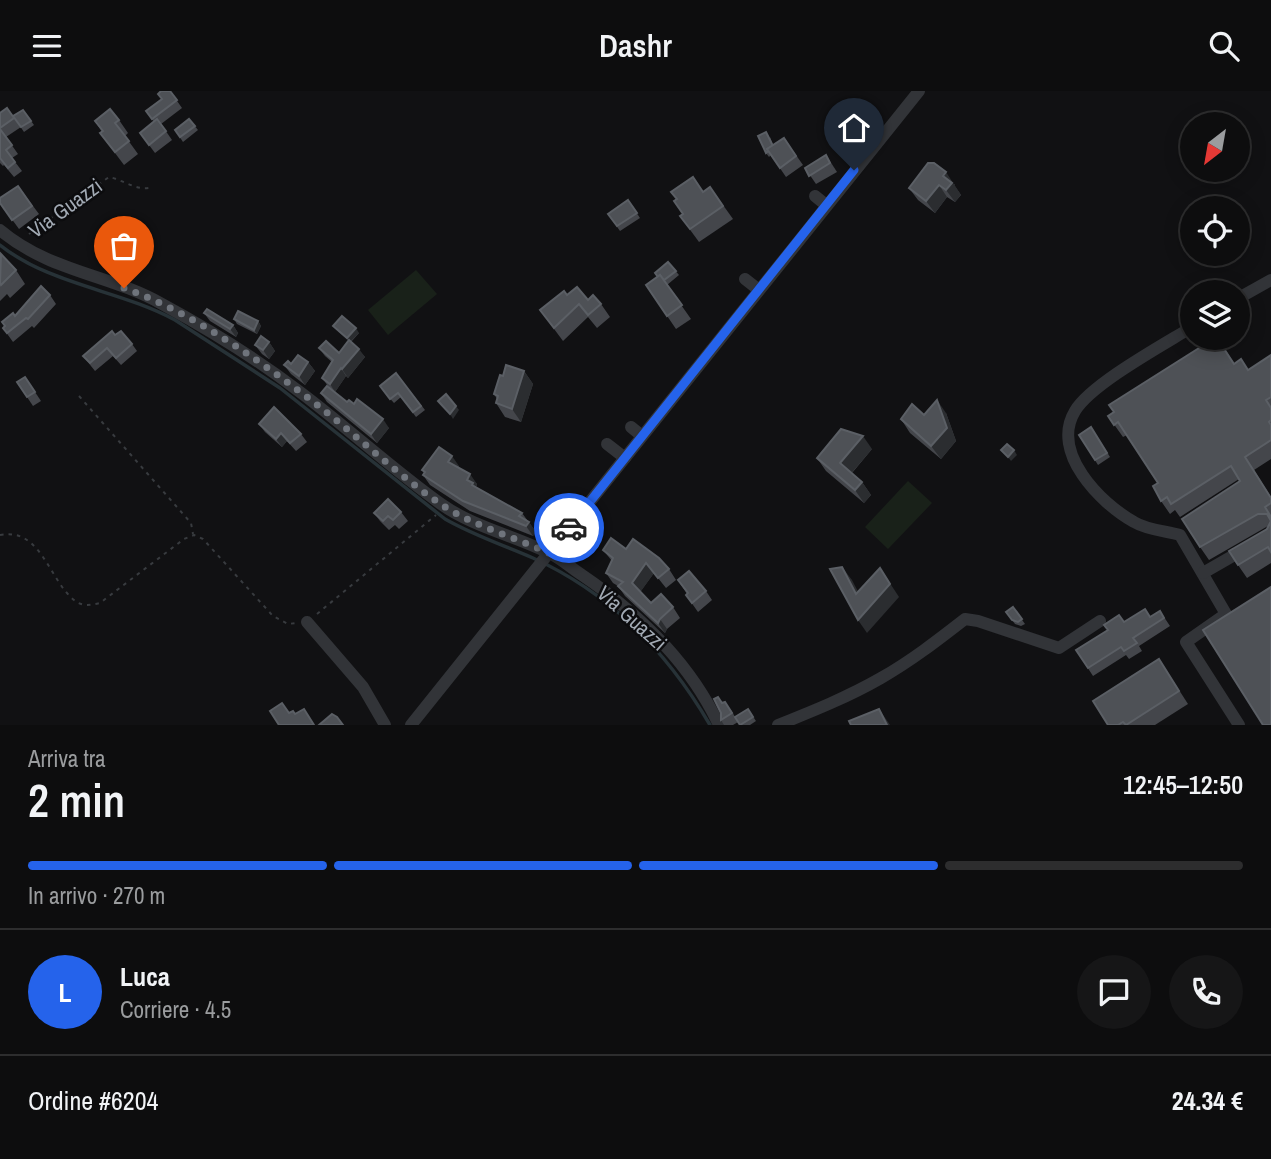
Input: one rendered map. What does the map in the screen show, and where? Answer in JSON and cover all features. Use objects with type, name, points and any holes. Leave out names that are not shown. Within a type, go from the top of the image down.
[{"type":"street","points":[[411,725],[919,91]]},
{"type":"street","points":[[815,196],[826,205]]},
{"type":"street","name":"Via Guazzi","points":[[0,230],[31,252],[157,300],[190,319],[300,392],[443,505],[620,602],[646,625],[690,678],[719,725]]},
{"type":"street","points":[[745,279],[759,290]]},
{"type":"street","points":[[1250,292],[1271,280]]},
{"type":"street","points":[[1180,335],[1087,395],[1074,412],[1066,438],[1074,461],[1089,483],[1111,506],[1136,524],[1180,535],[1203,573],[1226,614],[1186,642],[1239,725]]},
{"type":"street","points":[[631,427],[642,436]]},
{"type":"street","points":[[607,444],[625,458]]},
{"type":"street","points":[[1203,573],[1271,534]]},
{"type":"street","points":[[778,725],[832,704],[882,678],[930,647],[965,619],[1059,648],[1100,621]]},
{"type":"street","points":[[307,622],[363,687],[385,725]]},
{"type":"path","name":"Via Guazzi","points":[[17,243],[109,177],[135,187],[153,187]]},
{"type":"path","points":[[79,396],[191,523],[194,535]]},
{"type":"path","points":[[0,535],[10,533],[24,537],[33,545],[74,601],[87,605],[100,603],[184,539],[194,535],[204,539],[273,616],[288,624],[307,622],[433,519]]},
{"type":"shaded area","points":[[416,270],[437,294],[388,335],[368,310]]},
{"type":"shaded area","points":[[908,481],[932,503],[888,549],[865,527]]},
{"type":"building","points":[[161,91],[170,91],[177,100],[152,119],[146,111],[162,99],[158,94]]},
{"type":"building","points":[[7,108],[14,118],[0,128],[0,113]]},
{"type":"building","points":[[110,109],[119,120],[115,123],[129,141],[115,152],[100,133],[103,131],[95,121]]},
{"type":"building","points":[[23,110],[31,121],[21,127],[13,116]]},
{"type":"building","points":[[157,119],[166,131],[149,145],[140,133]]},
{"type":"building","points":[[189,119],[195,126],[180,137],[175,130]]},
{"type":"building","points":[[0,129],[12,145],[6,150],[15,162],[8,168],[0,158]]},
{"type":"building","points":[[766,132],[773,146],[767,149],[766,153],[758,136]]},
{"type":"building","points":[[784,138],[796,156],[780,168],[767,149]]},
{"type":"building","points":[[826,155],[830,163],[809,176],[805,168]]},
{"type":"building","points":[[928,163],[934,163],[946,172],[943,176],[952,183],[946,190],[939,185],[926,201],[909,188]]},
{"type":"building","points":[[693,177],[703,192],[710,187],[723,206],[690,229],[680,216],[683,214],[671,192]]},
{"type":"building","points":[[18,186],[32,206],[12,220],[0,203],[0,198]]},
{"type":"building","points":[[628,200],[637,213],[617,226],[608,214]]},
{"type":"building","points":[[1,254],[16,270],[1,285],[0,283]]},
{"type":"building","points":[[668,262],[676,271],[664,280],[655,273]]},
{"type":"building","points":[[660,275],[682,305],[667,316],[646,285]]},
{"type":"building","points":[[41,286],[50,295],[28,319],[7,333],[2,322],[13,313],[15,316]]},
{"type":"building","points":[[577,287],[588,300],[593,295],[601,304],[588,315],[579,304],[554,328],[540,310],[564,291],[567,295]]},
{"type":"building","points":[[207,309],[233,325],[230,329],[204,313]]},
{"type":"building","points":[[238,311],[258,321],[254,330],[234,319]]},
{"type":"building","points":[[342,316],[356,328],[347,338],[333,326]]},
{"type":"building","points":[[112,331],[115,335],[121,331],[132,344],[116,358],[107,348],[90,363],[83,356]]},
{"type":"building","points":[[261,336],[269,342],[263,350],[255,345]]},
{"type":"building","points":[[349,340],[359,349],[330,384],[322,378],[333,360],[319,348],[326,341],[339,353]]},
{"type":"building","points":[[1196,350],[1225,350],[1234,364],[1241,359],[1248,370],[1271,355],[1271,397],[1266,400],[1271,408],[1271,440],[1245,457],[1271,498],[1271,503],[1265,507],[1271,521],[1267,514],[1258,514],[1200,547],[1182,519],[1240,481],[1231,466],[1171,504],[1167,497],[1161,501],[1153,486],[1158,483],[1118,422],[1114,425],[1108,416],[1114,412],[1109,405]]},
{"type":"building","points":[[298,355],[308,362],[299,376],[284,365],[288,361],[291,364]]},
{"type":"building","points":[[506,365],[524,371],[512,409],[496,403],[498,396],[494,394]]},
{"type":"building","points":[[396,373],[421,406],[413,412],[398,393],[390,399],[380,386]]},
{"type":"building","points":[[25,377],[35,392],[27,397],[17,382]]},
{"type":"building","points":[[327,386],[347,402],[349,400],[354,404],[357,399],[383,419],[371,434],[321,393]]},
{"type":"building","points":[[446,394],[456,406],[450,414],[438,401]]},
{"type":"building","points":[[937,400],[947,428],[931,446],[901,419],[912,404],[924,415]]},
{"type":"building","points":[[274,407],[301,434],[290,443],[281,433],[276,439],[259,424]]},
{"type":"building","points":[[1091,427],[1107,453],[1095,460],[1079,435]]},
{"type":"building","points":[[841,429],[863,436],[840,463],[862,482],[855,490],[817,458]]},
{"type":"building","points":[[1007,444],[1014,450],[1008,457],[1001,450]]},
{"type":"building","points":[[439,447],[452,456],[448,462],[470,474],[467,480],[473,483],[472,485],[522,513],[519,516],[529,522],[526,526],[463,501],[423,475],[425,472],[422,470]]},
{"type":"building","points":[[388,499],[401,512],[393,520],[388,516],[383,521],[374,513]]},
{"type":"building","points":[[1271,521],[1271,552],[1268,547],[1238,565],[1229,551],[1267,529]]},
{"type":"building","points":[[611,538],[626,549],[633,539],[669,569],[658,578],[646,563],[632,583],[651,603],[661,594],[673,607],[658,623],[618,586],[623,582],[606,573],[613,558],[603,550]]},
{"type":"building","points":[[842,567],[856,594],[880,568],[890,584],[858,620],[830,569]]},
{"type":"building","points":[[689,571],[706,591],[692,603],[678,580]]},
{"type":"building","points":[[1271,587],[1271,725],[1263,725],[1203,630]]},
{"type":"building","points":[[1013,607],[1022,619],[1018,622],[1012,620],[1006,612]]},
{"type":"building","points":[[1145,609],[1150,617],[1160,611],[1164,618],[1133,638],[1137,643],[1124,651],[1121,647],[1088,668],[1076,650],[1108,630],[1104,625],[1119,615],[1124,622]]},
{"type":"building","points":[[1159,659],[1179,691],[1126,725],[1123,722],[1108,725],[1093,701]]},
{"type":"building","points":[[718,697],[732,713],[721,720],[721,713],[714,699]]},
{"type":"building","points":[[282,703],[289,713],[293,711],[295,714],[304,709],[314,725],[279,725],[270,711]]},
{"type":"building","points":[[748,709],[753,717],[740,725],[735,717]]},
{"type":"building","points":[[879,709],[887,725],[851,725],[849,721]]},
{"type":"building","points":[[332,714],[343,725],[319,725]]},
{"type":"waterway","points":[[0,245],[41,269],[131,301],[175,320],[280,388],[445,519],[533,558],[587,589],[612,607],[656,650],[710,725]]},
{"type":"way so far","points":[[124,288],[157,300],[265,367],[443,505],[472,521],[549,553],[569,528]]},
{"type":"route","points":[[569,528],[854,170]]}]
